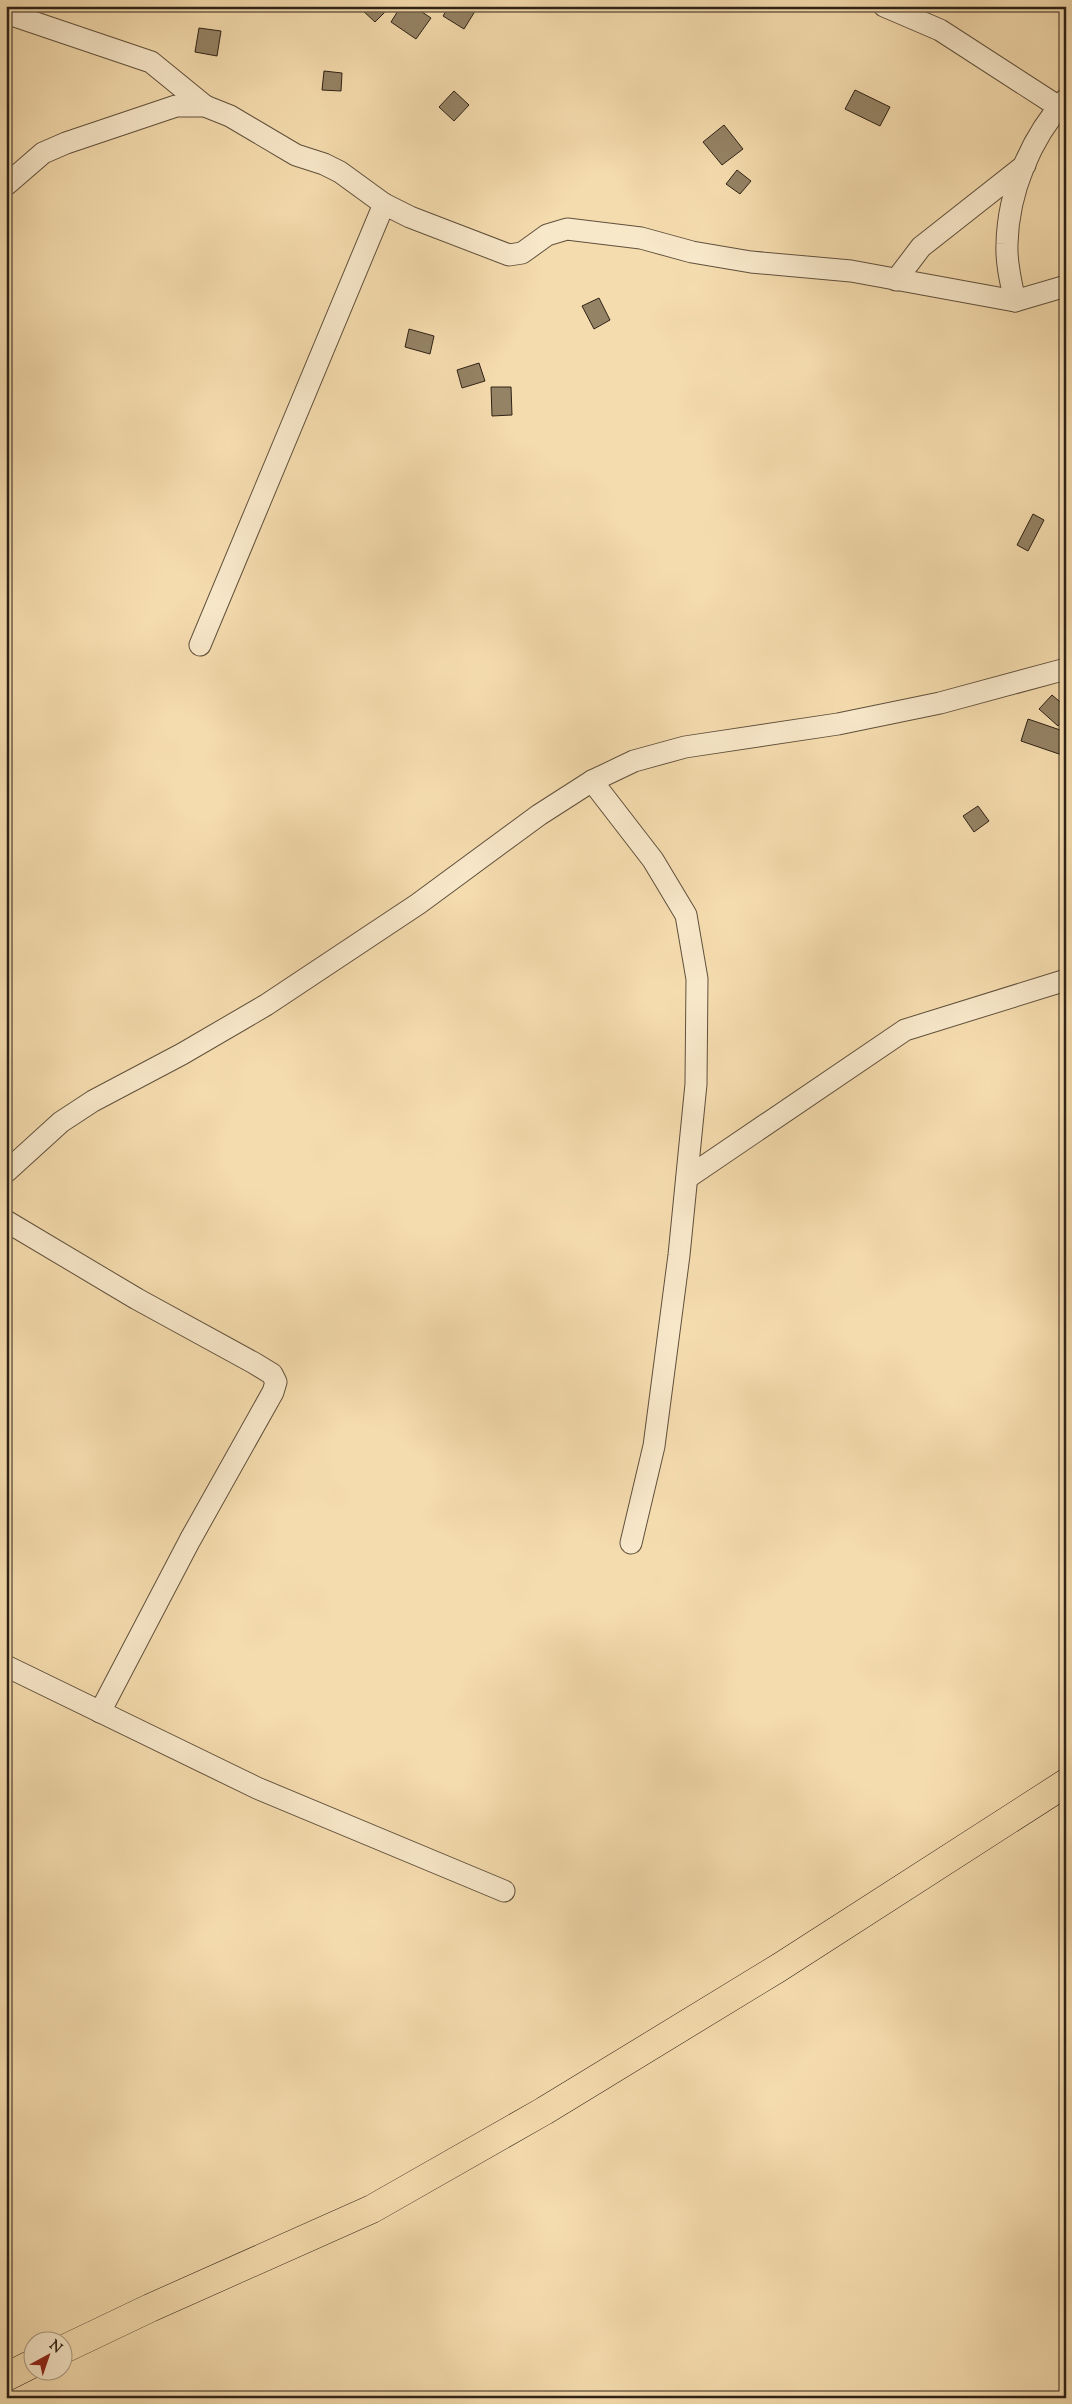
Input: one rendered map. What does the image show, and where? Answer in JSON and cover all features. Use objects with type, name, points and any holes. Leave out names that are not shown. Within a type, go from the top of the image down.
[{"type":"main road","points":[[72,2345],[150,2308],[372,2209],[544,2111],[780,1967],[1066,1783]]},
{"type":"main road","points":[[6,2377],[22,2369]]},
{"type":"street","points":[[884,6],[940,30],[1062,103],[1040,133],[1025,165],[1009,217],[1007,236],[1010,280],[1015,301]]},
{"type":"street","points":[[6,13],[151,62],[205,106],[230,116],[296,155],[324,164],[340,172],[384,204],[449,234],[509,255],[522,253],[548,234],[567,228],[641,238],[692,252],[751,262],[852,271],[1015,301],[1066,286]]},
{"type":"street","points":[[6,185],[43,153],[66,143],[176,106],[205,106]]},
{"type":"street","points":[[896,280],[921,247],[1025,165]]},
{"type":"street","points":[[200,646],[384,204]]},
{"type":"street","points":[[6,1172],[61,1122],[93,1101],[182,1054],[266,1005],[418,904],[539,815],[592,781],[634,761],[685,747],[847,722],[940,703],[1066,670]]},
{"type":"street","points":[[592,781],[653,860],[686,915],[697,979],[696,1084],[688,1178],[654,1446],[631,1543]]},
{"type":"street","points":[[688,1178],[905,1030],[1066,980]]},
{"type":"street","points":[[6,1221],[128,1294],[254,1362],[272,1374],[276,1382],[190,1540],[100,1712]]},
{"type":"street","points":[[6,1666],[257,1788],[504,1891]]},
{"type":"building","points":[[364,6],[379,6],[385,12],[375,22],[361,9]]},
{"type":"building","points":[[401,6],[413,6],[431,18],[416,39],[391,22]]},
{"type":"building","points":[[449,6],[474,6],[477,8],[464,29],[443,16]]},
{"type":"building","points":[[199,28],[221,31],[217,56],[195,52]]},
{"type":"building","points":[[324,71],[342,73],[341,91],[322,90]]},
{"type":"building","points":[[855,90],[890,107],[880,126],[845,109]]},
{"type":"building","points":[[454,91],[469,105],[454,121],[439,107]]},
{"type":"building","points":[[724,125],[743,149],[722,165],[703,142]]},
{"type":"building","points":[[737,170],[751,181],[740,194],[726,184]]},
{"type":"building","points":[[599,298],[610,320],[594,329],[582,306]]},
{"type":"building","points":[[409,329],[434,336],[430,354],[405,347]]},
{"type":"building","points":[[479,363],[485,381],[462,388],[457,370]]},
{"type":"building","points":[[491,387],[511,387],[512,415],[492,416]]},
{"type":"building","points":[[1033,514],[1044,520],[1028,551],[1017,545]]},
{"type":"building","points":[[1052,695],[1066,707],[1066,718],[1058,726],[1039,709]]},
{"type":"building","points":[[1028,719],[1066,732],[1066,743],[1062,755],[1021,741]]},
{"type":"building","points":[[978,806],[989,821],[974,832],[963,816]]}]
